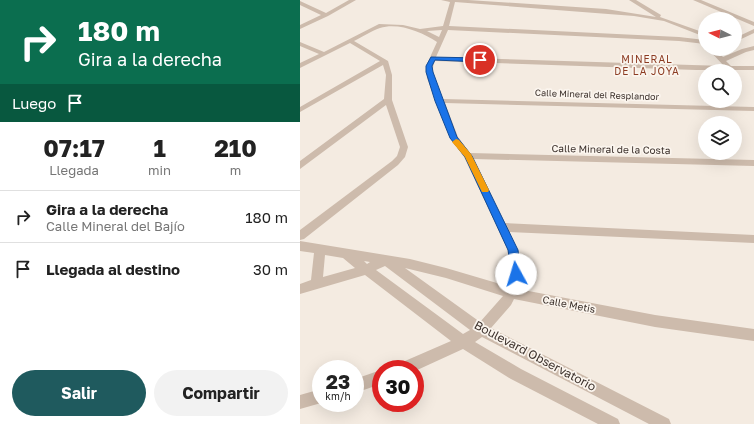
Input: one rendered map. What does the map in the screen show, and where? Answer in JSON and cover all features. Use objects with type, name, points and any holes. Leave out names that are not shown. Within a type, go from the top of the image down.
[{"type":"street","points":[[300,27],[353,0]]},
{"type":"street","points":[[424,360],[463,342],[481,330],[507,301],[512,293],[516,274],[513,250],[468,156],[454,138],[439,101],[430,72],[429,66],[446,28],[449,0],[606,10],[665,20]]},
{"type":"street","points":[[632,0],[665,20],[698,32]]},
{"type":"street","points":[[696,0],[754,24]]},
{"type":"street","points":[[300,3],[326,15]]},
{"type":"street","points":[[300,66],[379,26],[392,25],[422,30],[446,28],[680,39],[698,42]]},
{"type":"street","points":[[422,30],[440,41]]},
{"type":"street","points":[[742,37],[754,31]]},
{"type":"street","points":[[300,236],[401,157],[404,147],[388,100],[389,75],[384,61],[350,41]]},
{"type":"street","points":[[300,44],[324,54]]},
{"type":"street","points":[[722,60],[744,50],[754,48]]},
{"type":"street","points":[[744,50],[754,55]]},
{"type":"street","points":[[718,56],[726,64]]},
{"type":"street","points":[[433,58],[698,68]]},
{"type":"street","points":[[300,110],[384,61]]},
{"type":"street","points":[[742,68],[754,68]]},
{"type":"street","points":[[300,166],[388,100]]},
{"type":"street","name":"Calle Mineral del Resplandor","points":[[439,101],[754,109]]},
{"type":"street","name":"Calle Mineral de la Costa","points":[[468,156],[754,163]]},
{"type":"street","points":[[503,227],[754,239]]},
{"type":"street","name":"Boulevard Observatorio","points":[[300,246],[386,261],[481,330],[664,424]]},
{"type":"street","points":[[316,285],[320,250]]},
{"type":"street","name":"Boulevard Observatorio","points":[[346,254],[364,270],[463,342],[516,374],[613,424]]},
{"type":"street","points":[[300,289],[364,270],[386,261]]},
{"type":"street","name":"Calle Metis","points":[[386,261],[410,264],[446,273],[512,293],[655,321],[754,335]]},
{"type":"street","points":[[300,402],[312,399]]},
{"type":"slow traffic","points":[[456,142],[468,156],[485,190]]},
{"type":"district","name":"MINERAL DE LA JOYA","points":[[647,64]]},
{"type":"route","points":[[480,60],[433,58],[429,66],[431,78],[454,138],[468,156],[513,250],[516,274]]}]
